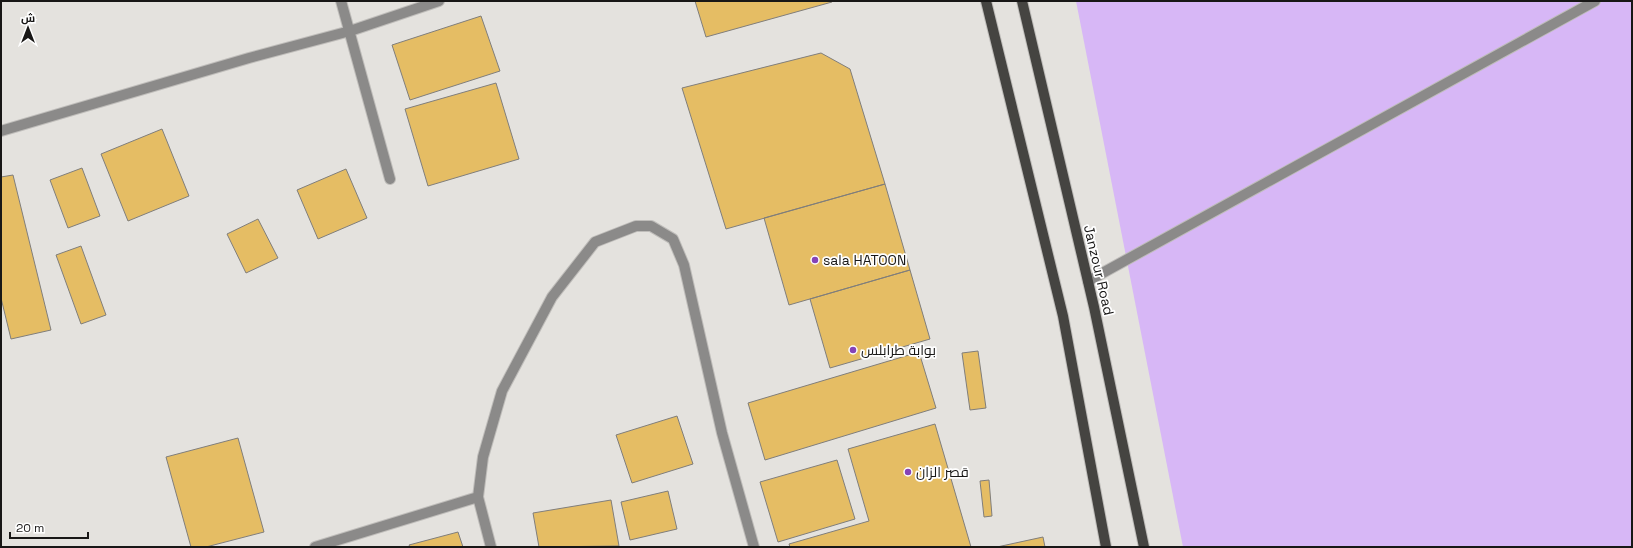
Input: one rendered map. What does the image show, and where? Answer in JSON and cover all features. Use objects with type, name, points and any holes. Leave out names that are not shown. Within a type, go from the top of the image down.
[{"type":"main road","points":[[986,1],[1064,316],[1106,547]]},
{"type":"main road","name":"Janzour Road","points":[[1022,1],[1088,281],[1144,547]]},
{"type":"street","points":[[341,1],[390,179]]},
{"type":"street","points":[[1,131],[249,58],[350,31],[439,1]]},
{"type":"street","points":[[1088,281],[1595,1]]},
{"type":"street","points":[[490,547],[478,498],[482,457],[502,391],[552,297],[595,242],[636,226],[651,226],[673,239],[684,265],[722,433],[754,547]]},
{"type":"street","points":[[315,547],[478,498]]},
{"type":"shaded area","points":[[1076,1],[1632,1],[1632,547],[1183,547]]},
{"type":"building","points":[[695,1],[831,1],[832,2],[706,37]]},
{"type":"building","points":[[481,16],[500,71],[410,100],[392,45]]},
{"type":"building","points":[[821,53],[850,69],[885,184],[726,229],[682,88]]},
{"type":"building","points":[[496,83],[519,159],[428,186],[405,109]]},
{"type":"building","points":[[162,129],[189,196],[128,221],[101,154]]},
{"type":"building","points":[[82,168],[100,216],[68,228],[50,180]]},
{"type":"building","points":[[346,169],[367,218],[318,239],[297,190]]},
{"type":"building","points":[[13,175],[51,330],[11,339],[1,298],[1,177]]},
{"type":"building","points":[[885,184],[910,270],[789,305],[764,218]]},
{"type":"building","points":[[258,219],[278,258],[246,273],[227,234]]},
{"type":"building","points":[[81,246],[106,315],[81,324],[56,255]]},
{"type":"building","points":[[910,270],[930,339],[830,368],[810,299]]},
{"type":"building","points":[[978,351],[986,408],[970,410],[962,353]]},
{"type":"building","points":[[919,352],[936,408],[765,460],[748,403]]},
{"type":"building","points":[[677,416],[693,464],[632,483],[616,435]]},
{"type":"building","points":[[935,424],[971,547],[790,547],[789,544],[869,521],[848,449]]},
{"type":"building","points":[[238,438],[264,532],[206,547],[191,547],[166,457]]},
{"type":"building","points":[[837,460],[855,519],[778,542],[760,482]]},
{"type":"building","points":[[989,480],[992,516],[984,517],[980,481]]},
{"type":"building","points":[[668,491],[677,529],[630,540],[621,502]]},
{"type":"building","points":[[611,500],[619,546],[539,547],[533,513]]},
{"type":"building","points":[[458,532],[463,547],[410,547],[409,545]]},
{"type":"building","points":[[1043,537],[1045,547],[997,547]]},
{"type":"place","name":"sala HATOON","points":[[815,260]]},
{"type":"place","name":"بوابة طرابلس","points":[[853,350]]},
{"type":"place","name":"قصر الزان","points":[[908,472]]}]
